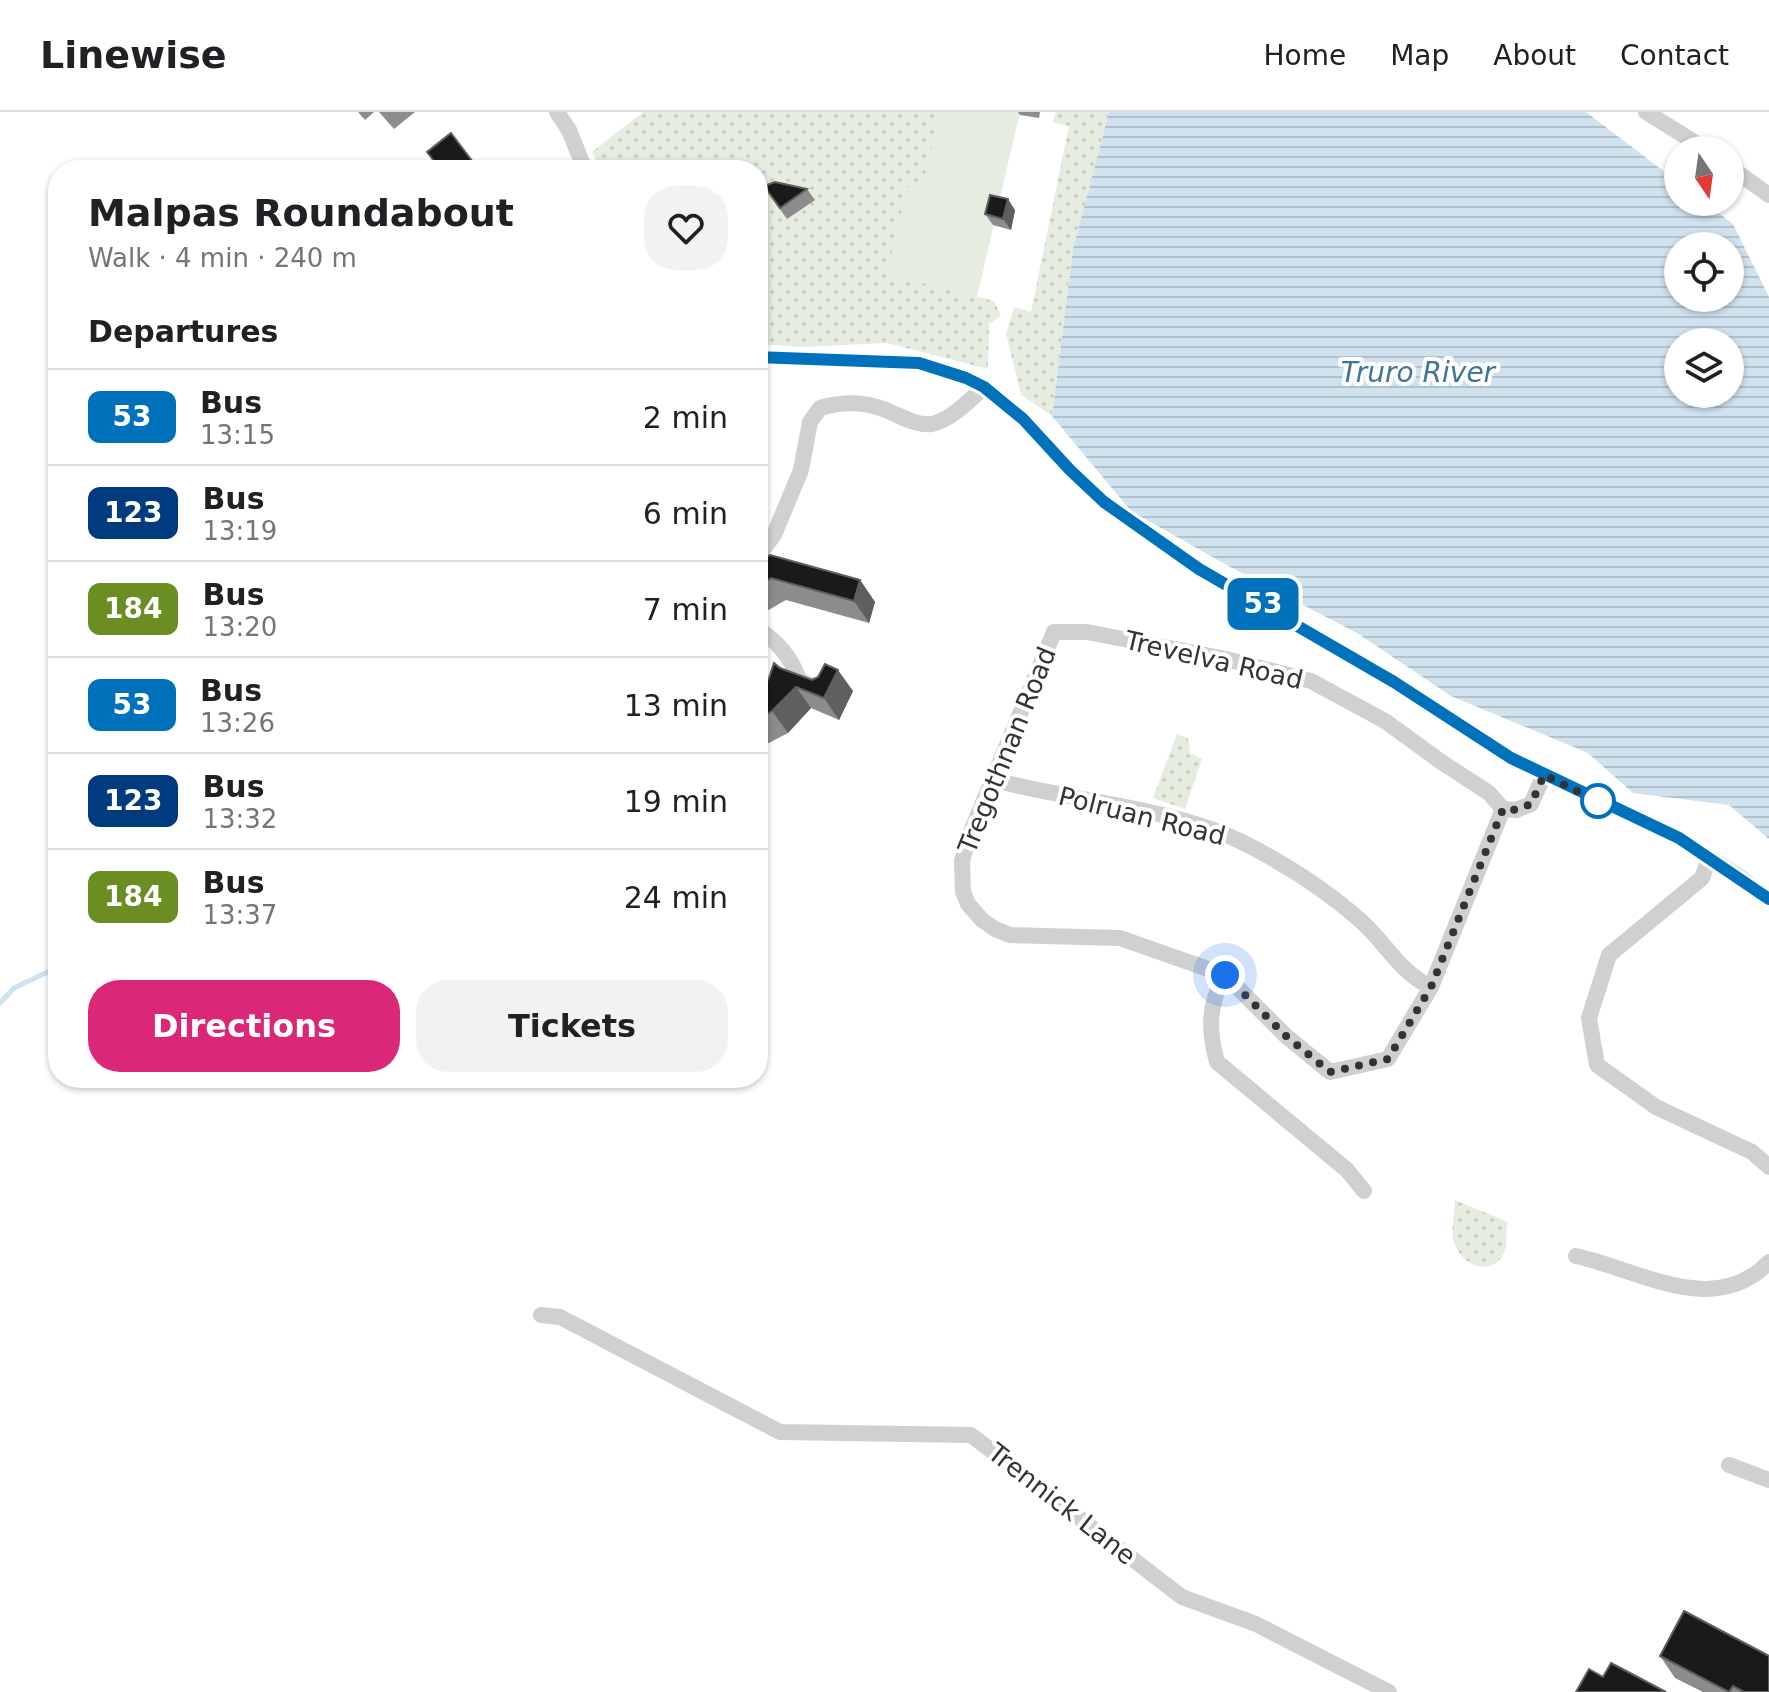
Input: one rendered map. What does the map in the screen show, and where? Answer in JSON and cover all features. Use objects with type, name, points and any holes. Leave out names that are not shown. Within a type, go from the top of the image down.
[{"type":"street","points":[[557,112],[569,130],[581,160]]},
{"type":"street","points":[[1646,112],[1685,136]]},
{"type":"street","points":[[1744,177],[1769,195]]},
{"type":"street","points":[[768,357],[919,363],[984,387],[1023,419],[1104,502],[1199,569],[1345,653],[1511,758],[1679,838],[1769,899]]},
{"type":"street","points":[[768,543],[801,470],[810,422],[820,408],[840,402],[862,404],[882,408],[917,423],[933,424],[952,414],[984,387]]},
{"type":"street","name":"Tregothnan Road","points":[[1079,630],[1054,632],[970,834],[962,861],[963,892],[968,904],[982,920],[1010,935],[1120,938],[1225,975]]},
{"type":"street","name":"Trevelva Road","points":[[1079,630],[1226,659],[1311,681],[1385,721],[1489,793],[1503,809]]},
{"type":"street","points":[[768,636],[774,640],[799,680],[826,691]]},
{"type":"street","points":[[1364,1191],[1347,1170],[1217,1062],[1210,1037],[1216,995],[1225,975],[1286,1036],[1330,1072],[1388,1059],[1431,987],[1503,809],[1516,810],[1531,804],[1544,775]]},
{"type":"street","name":"Polruan Road","points":[[994,779],[1178,819],[1212,828],[1241,841],[1290,868],[1363,922],[1414,980],[1431,987]]},
{"type":"street","points":[[1709,859],[1702,878],[1609,955],[1589,1018],[1597,1065],[1656,1107],[1752,1152],[1769,1167]]},
{"type":"street","points":[[1576,1256],[1605,1262],[1676,1287],[1704,1290],[1738,1284],[1756,1275],[1769,1262]]},
{"type":"street","name":"Trennick Lane","points":[[541,1315],[560,1317],[780,1432],[971,1435],[1182,1597],[1256,1624],[1389,1692]]},
{"type":"street","points":[[1729,1465],[1769,1480]]},
{"type":"shaded area","points":[[643,112],[940,112],[922,189],[908,187],[887,274],[994,301],[1001,316],[989,324],[988,369],[887,343],[802,347],[768,345],[768,160],[596,160],[592,152]]},
{"type":"shaded area","points":[[940,112],[1020,112],[977,297],[887,274],[907,187],[922,188]]},
{"type":"shaded area","points":[[1056,112],[1109,112],[1073,249],[1052,416],[1021,395],[1006,334],[1014,307],[1031,312],[1069,126],[1053,122]]},
{"type":"shaded area","points":[[1177,734],[1188,738],[1190,753],[1202,759],[1185,809],[1153,798]]},
{"type":"shaded area","points":[[1455,1200],[1508,1222],[1504,1253],[1491,1266],[1475,1265],[1456,1248],[1452,1230]]},
{"type":"water","name":"Truro River","points":[[1109,112],[1586,112],[1664,171],[1664,216],[1722,216],[1733,224],[1737,232],[1664,232],[1664,312],[1744,312],[1744,246],[1769,297],[1769,839],[1729,805],[1633,793],[1588,753],[1451,696],[1357,633],[1131,511],[1052,416],[1073,249]]},
{"type":"building","points":[[451,133],[471,160],[433,160],[427,152]]},
{"type":"building","points":[[775,182],[807,189],[780,208],[768,192],[768,185]]},
{"type":"building","points":[[990,195],[1008,199],[1003,219],[985,214]]},
{"type":"building","points":[[768,556],[860,580],[854,601],[771,578],[768,580]]},
{"type":"building","points":[[774,663],[812,680],[818,677],[825,664],[838,670],[824,698],[796,687],[768,713],[769,678]]},
{"type":"building","points":[[1684,1611],[1769,1656],[1769,1692],[1744,1692],[1733,1686],[1729,1692],[1660,1656]]},
{"type":"building","points":[[1611,1663],[1666,1692],[1576,1692],[1589,1669],[1603,1677]]},
{"type":"waterway","points":[[0,1003],[14,988],[48,972]]},
{"type":"bus line","name":"53","points":[[768,358],[919,363],[984,387],[1023,419],[1104,502],[1199,569],[1394,682],[1511,758],[1679,838],[1769,899]]},
{"type":"route","points":[[1225,975],[1286,1036],[1330,1072],[1388,1059],[1431,987],[1503,809],[1516,810],[1531,804],[1544,775],[1598,801]]}]
